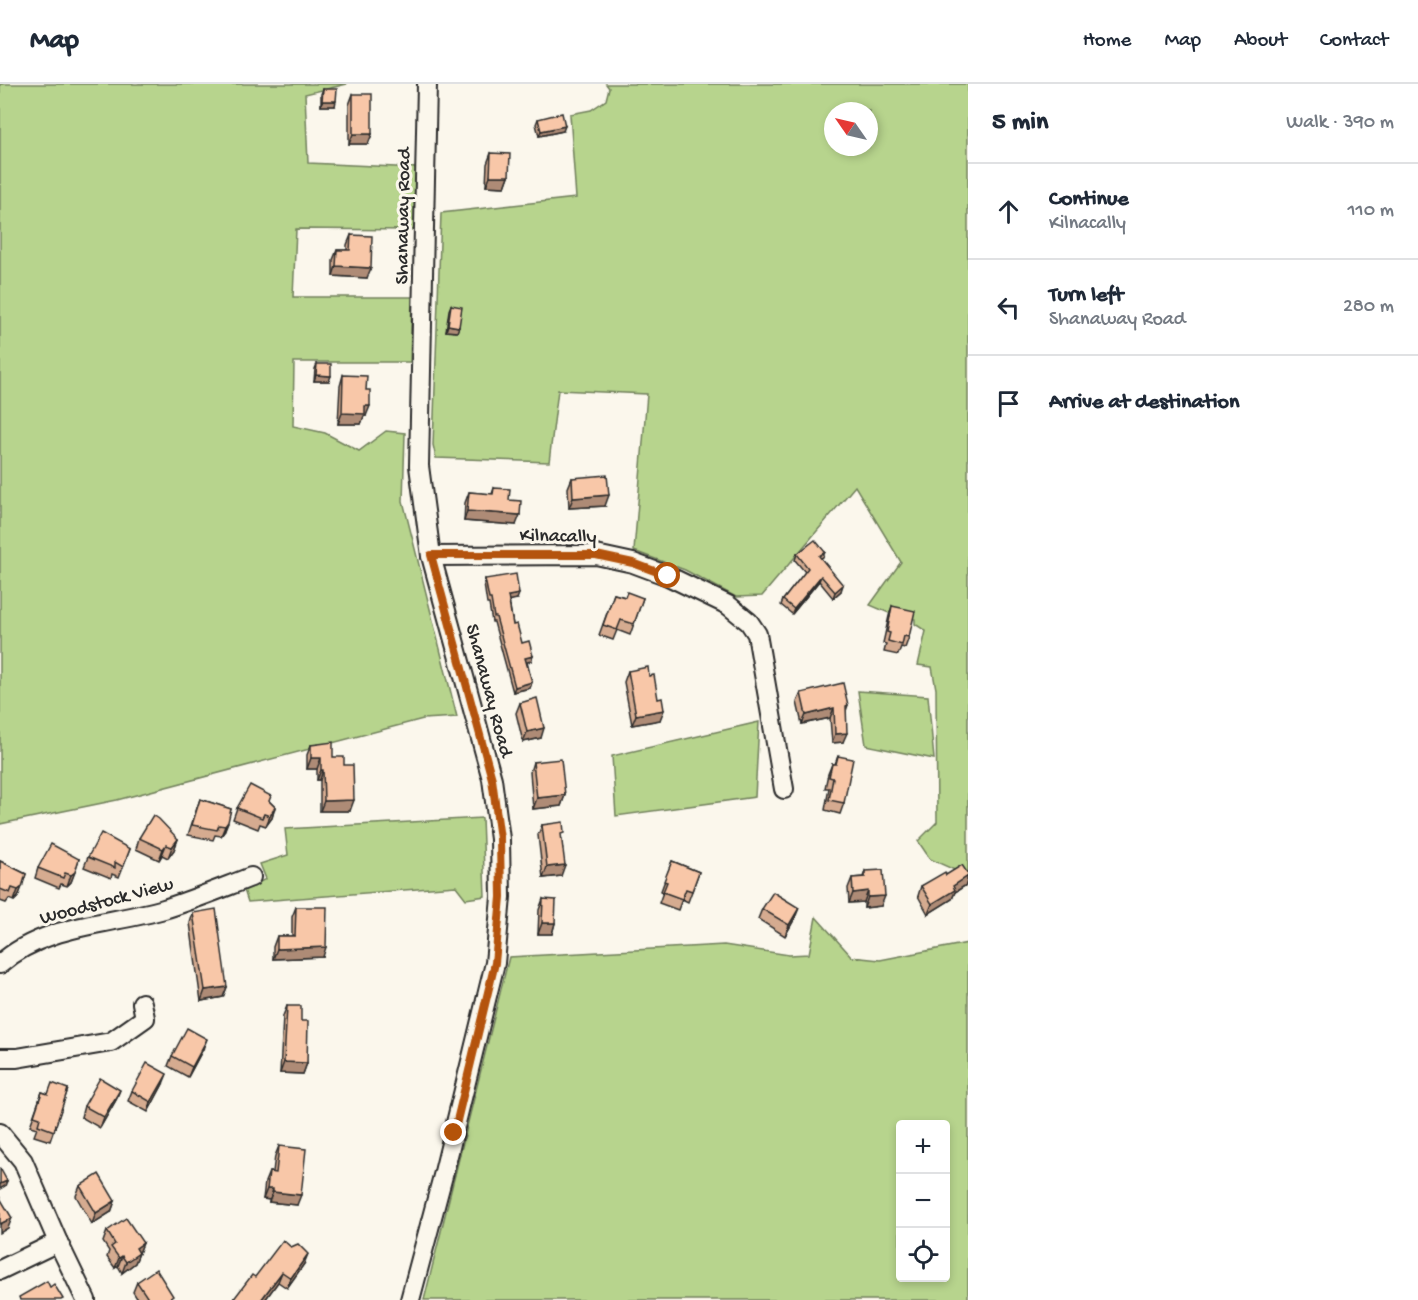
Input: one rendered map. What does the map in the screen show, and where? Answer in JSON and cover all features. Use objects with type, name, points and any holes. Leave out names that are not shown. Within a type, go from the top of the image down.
[{"type":"street","name":"Shanaway Road","points":[[410,1300],[495,963],[501,897],[500,839],[492,779],[431,555],[419,466],[427,84]]},
{"type":"street","name":"Kilnacally","points":[[431,555],[596,555],[633,563],[668,576],[728,604],[749,622],[757,634],[784,789]]},
{"type":"street","name":"Woodstock View","points":[[0,964],[14,951],[48,935],[231,894],[251,877]]},
{"type":"street","points":[[0,1058],[17,1058],[111,1042],[145,1018],[142,1003]]},
{"type":"street","points":[[0,1133],[23,1161],[58,1242],[87,1300]]},
{"type":"street","points":[[0,1270],[58,1242]]},
{"type":"green space","points":[[0,84],[347,84],[305,94],[308,163],[417,168],[414,230],[296,229],[293,297],[412,297],[410,362],[294,362],[293,426],[325,433],[359,451],[386,431],[405,433],[403,501],[457,717],[423,719],[117,800],[0,824]]},
{"type":"green space","points":[[606,84],[968,84],[968,878],[930,859],[918,841],[937,822],[936,689],[932,667],[918,665],[926,631],[915,624],[915,619],[889,613],[870,605],[901,562],[855,486],[762,596],[736,597],[685,570],[634,551],[647,394],[558,390],[549,462],[436,458],[433,445],[441,213],[576,198],[570,114],[591,110],[606,100],[609,88]]},
{"type":"green space","points":[[858,691],[928,696],[934,759],[866,745]]},
{"type":"green space","points":[[759,722],[755,797],[616,816],[612,756]]},
{"type":"green space","points":[[482,818],[485,896],[466,899],[456,886],[248,902],[244,890],[266,879],[260,864],[288,855],[285,829]]},
{"type":"green space","points":[[816,917],[852,957],[880,960],[968,943],[968,1300],[424,1300],[509,957],[724,945],[789,955],[809,954]]},
{"type":"building","points":[[323,89],[337,89],[336,101],[322,101]]},
{"type":"building","points":[[353,94],[372,94],[372,134],[353,134]]},
{"type":"building","points":[[562,113],[565,126],[541,131],[538,119]]},
{"type":"building","points":[[491,153],[510,154],[509,176],[490,176]]},
{"type":"building","points":[[351,235],[372,236],[371,268],[336,266],[337,250],[350,250]]},
{"type":"building","points":[[451,305],[462,307],[459,327],[448,325]]},
{"type":"building","points":[[317,364],[331,364],[331,376],[316,375]]},
{"type":"building","points":[[343,375],[367,376],[366,390],[370,390],[370,406],[365,406],[365,414],[342,413]]},
{"type":"building","points":[[607,475],[609,495],[573,498],[572,478]]},
{"type":"building","points":[[494,488],[510,489],[509,500],[521,501],[520,515],[467,511],[469,492],[493,494]]},
{"type":"building","points":[[815,540],[825,552],[819,556],[843,585],[835,592],[821,576],[794,609],[783,600],[808,568],[797,554]]},
{"type":"building","points":[[516,574],[519,594],[508,596],[513,625],[517,624],[522,643],[529,641],[533,656],[525,658],[532,682],[515,687],[485,579]]},
{"type":"building","points":[[627,592],[643,598],[634,624],[621,620],[617,630],[603,625],[614,594],[625,597]]},
{"type":"building","points":[[892,606],[915,611],[909,637],[904,636],[902,645],[888,641],[890,633],[887,632]]},
{"type":"building","points":[[648,667],[649,676],[654,675],[658,699],[662,698],[664,710],[636,715],[628,671]]},
{"type":"building","points":[[843,683],[848,705],[846,706],[847,733],[835,734],[834,708],[806,715],[801,693]]},
{"type":"building","points":[[537,698],[544,728],[527,732],[520,703]]},
{"type":"building","points":[[333,742],[333,757],[344,757],[344,765],[353,765],[354,800],[324,801],[321,758],[311,758],[311,745]]},
{"type":"building","points":[[838,756],[853,759],[844,803],[829,800],[833,778],[829,777],[832,764],[836,764]]},
{"type":"building","points":[[561,759],[565,795],[537,798],[533,762]]},
{"type":"building","points":[[250,785],[271,796],[269,801],[275,807],[270,816],[264,814],[262,818],[237,808]]},
{"type":"building","points":[[200,799],[231,809],[225,826],[219,825],[217,830],[192,825]]},
{"type":"building","points":[[153,815],[178,839],[172,847],[166,845],[163,849],[139,838]]},
{"type":"building","points":[[563,822],[564,833],[561,834],[565,865],[547,867],[542,825]]},
{"type":"building","points":[[101,833],[130,849],[123,867],[115,862],[115,868],[88,857]]},
{"type":"building","points":[[51,844],[79,859],[75,872],[71,875],[65,873],[63,878],[38,868]]},
{"type":"building","points":[[0,861],[26,874],[22,887],[18,890],[12,888],[10,893],[0,889]]},
{"type":"building","points":[[672,861],[699,872],[692,891],[686,889],[682,899],[663,892],[667,882],[664,881]]},
{"type":"building","points":[[962,865],[968,876],[953,886],[955,890],[932,904],[921,886]]},
{"type":"building","points":[[883,870],[885,896],[868,897],[868,891],[853,893],[852,878],[865,877],[865,871]]},
{"type":"building","points":[[773,892],[799,908],[789,925],[762,909]]},
{"type":"building","points":[[543,899],[556,900],[555,923],[542,923]]},
{"type":"building","points":[[296,907],[327,907],[326,947],[277,949],[277,936],[295,936]]},
{"type":"building","points":[[216,909],[227,987],[205,990],[193,913]]},
{"type":"building","points":[[287,1006],[301,1006],[301,1021],[308,1021],[307,1063],[284,1062]]},
{"type":"building","points":[[187,1028],[207,1039],[192,1067],[172,1056]]},
{"type":"building","points":[[147,1063],[167,1074],[151,1102],[132,1091]]},
{"type":"building","points":[[100,1078],[120,1090],[104,1117],[84,1106]]},
{"type":"building","points":[[52,1083],[68,1089],[54,1131],[38,1125],[40,1118],[34,1116],[42,1092],[48,1094]]},
{"type":"building","points":[[279,1146],[306,1149],[301,1195],[273,1192],[273,1189],[267,1189],[269,1172],[276,1173]]},
{"type":"building","points":[[0,1168],[7,1181],[0,1184]]},
{"type":"building","points":[[99,1174],[115,1201],[96,1213],[80,1186]]},
{"type":"building","points":[[0,1198],[12,1218],[0,1224]]},
{"type":"building","points":[[126,1218],[143,1243],[136,1248],[139,1253],[126,1262],[122,1256],[119,1258],[111,1247],[115,1244],[107,1231]]},
{"type":"building","points":[[283,1240],[291,1247],[298,1244],[308,1254],[291,1278],[282,1272],[261,1300],[233,1300],[252,1275],[255,1277]]},
{"type":"building","points":[[156,1269],[173,1296],[167,1300],[149,1300],[137,1282]]},
{"type":"building","points":[[47,1281],[50,1287],[54,1284],[63,1299],[20,1300],[19,1297]]},
{"type":"route","points":[[454,1133],[495,963],[501,897],[500,839],[492,779],[431,555],[596,555],[633,563],[668,576]]}]
